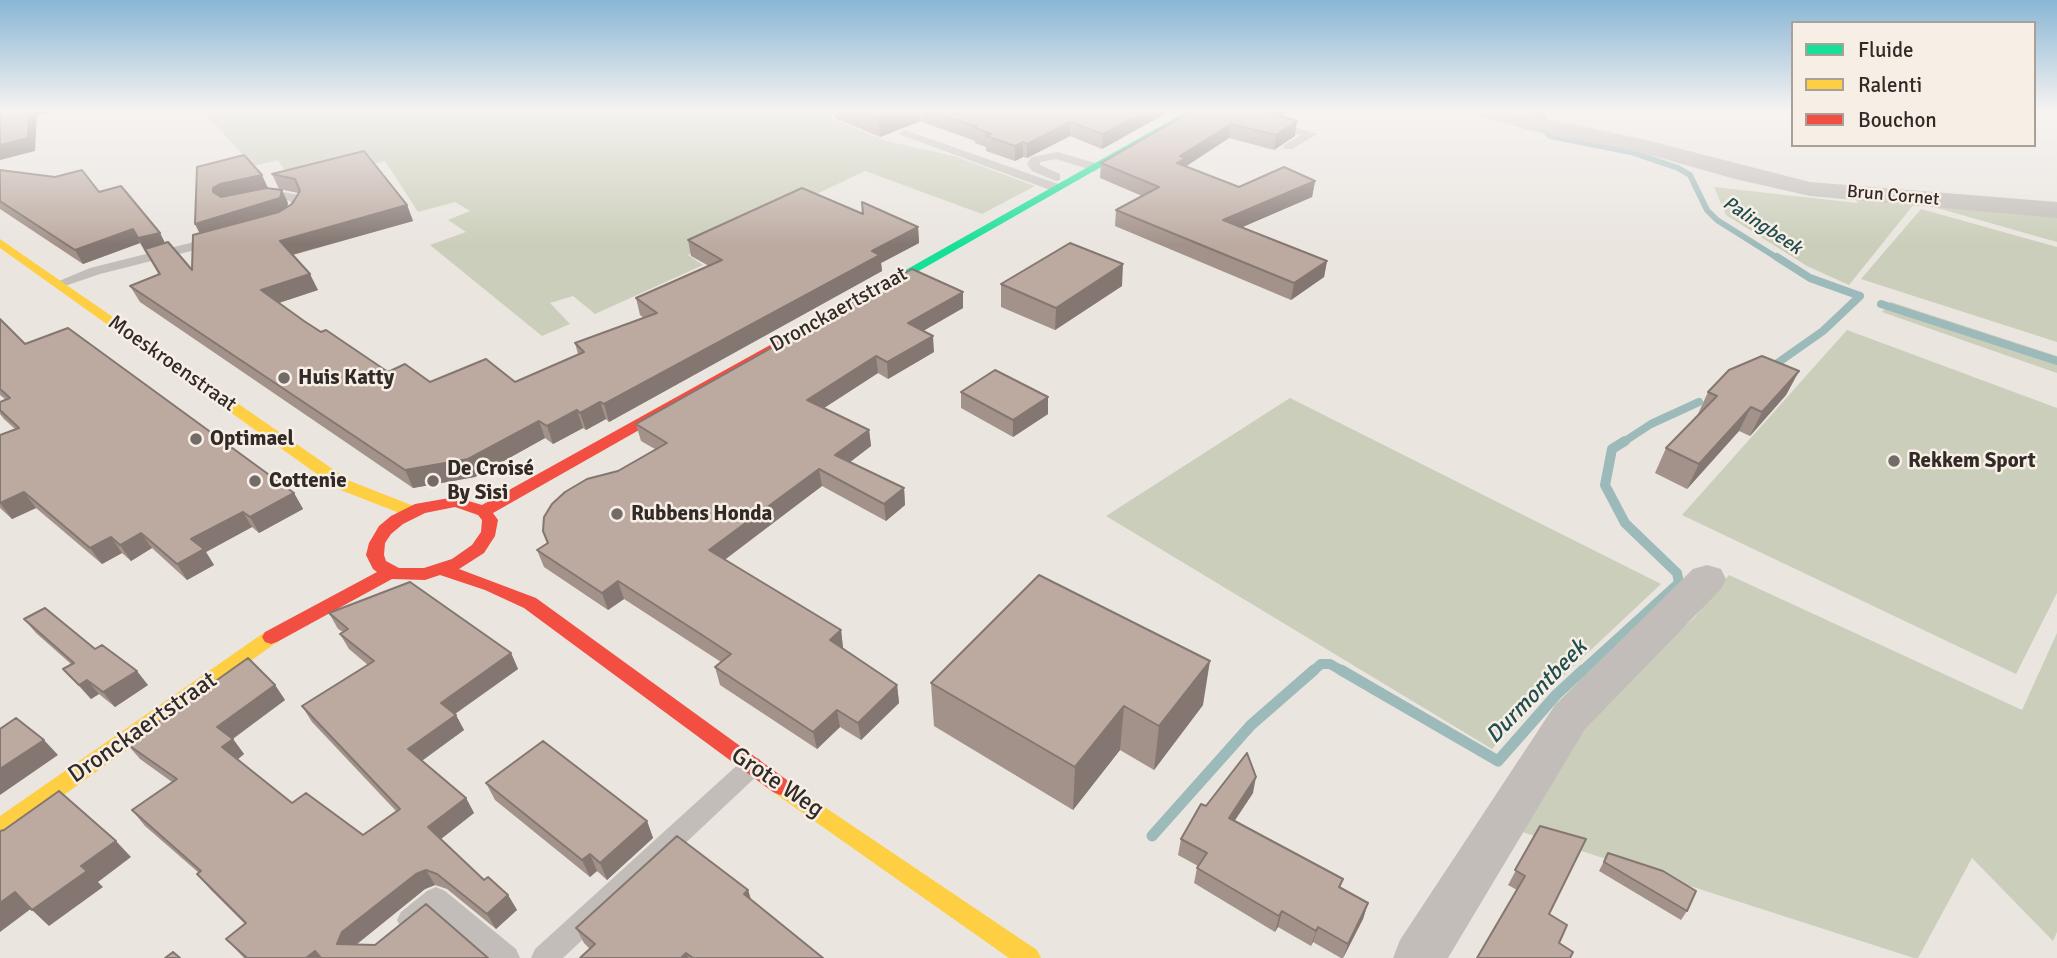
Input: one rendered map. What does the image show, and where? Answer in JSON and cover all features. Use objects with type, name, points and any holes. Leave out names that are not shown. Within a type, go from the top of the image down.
[{"type":"main road","name":"Dronckaertstraat","points":[[484,511],[1115,156]]},
{"type":"main road","name":"Moeskroenstraat","points":[[0,243],[344,485],[413,512]]},
{"type":"main road","name":"Moeskroenstraat","points":[[344,485],[372,521]]},
{"type":"main road","points":[[455,502],[484,511],[489,520],[489,532],[478,549],[442,570],[410,575],[391,572],[370,559],[377,543],[372,521],[436,504],[455,502]]},
{"type":"main road","points":[[478,549],[492,561]]},
{"type":"main road","name":"Grote Weg","points":[[442,570],[491,586],[530,603],[752,766],[1029,958]]},
{"type":"main road","name":"Dronckaertstraat","points":[[0,828],[285,627],[391,572]]},
{"type":"main road","name":"Grote Weg","points":[[509,576],[530,603]]},
{"type":"main road","name":"Dronckaertstraat","points":[[285,627],[327,586]]},
{"type":"street","name":"Brun Cornet","points":[[1677,156],[1743,174],[1810,188],[2057,211]]},
{"type":"street","points":[[1419,958],[1570,717],[1707,579]]},
{"type":"lane","points":[[976,156],[1063,185]]},
{"type":"lane","points":[[1053,156],[1035,159],[1033,164],[1063,185]]},
{"type":"lane","points":[[1059,156],[1095,167]]},
{"type":"lane","points":[[250,198],[272,194],[295,198],[298,205],[293,215],[281,222]]},
{"type":"lane","points":[[59,284],[96,271],[228,238]]},
{"type":"lane","points":[[544,958],[752,766]]},
{"type":"lane","points":[[395,933],[436,899],[507,958]]},
{"type":"green space","points":[[244,156],[953,156],[1035,186],[982,214],[865,171],[688,255],[703,265],[595,314],[573,296],[550,303],[570,324],[542,336],[430,245],[466,232],[448,220],[470,211],[455,202],[418,212],[385,161],[293,184],[278,160],[253,166]]},
{"type":"green space","points":[[1714,187],[1858,203],[1853,195],[2057,213],[2057,242],[1930,206],[1914,204],[1849,285],[1807,266],[1726,215]]},
{"type":"green space","points":[[1921,209],[2057,247],[2057,342],[1861,279]]},
{"type":"green space","points":[[1891,302],[2057,356],[2057,373],[1882,312]]},
{"type":"green space","name":"Rekkem Sport","points":[[1847,330],[2057,408],[2057,593],[2016,674],[1682,515]]},
{"type":"green space","points":[[1290,398],[1661,584],[1530,707],[1492,749],[1106,516]]},
{"type":"green space","points":[[1729,575],[2022,710],[2057,633],[2057,932],[2053,941],[1972,858],[1918,958],[1914,958],[1516,830],[1599,704],[1694,618]]},
{"type":"building","points":[[245,156],[262,175],[220,184],[213,188],[213,192],[221,197],[266,188],[282,190],[280,198],[195,224],[197,167]]},
{"type":"building","points":[[345,156],[368,156],[407,205],[280,241],[310,274],[261,290],[321,332],[326,330],[388,372],[405,364],[430,382],[486,359],[515,382],[584,352],[575,343],[657,313],[636,298],[722,260],[688,240],[802,188],[863,214],[862,202],[918,227],[872,251],[880,255],[604,404],[600,402],[580,413],[577,410],[547,426],[539,421],[468,459],[405,470],[130,286],[160,274],[145,249],[168,242],[192,270],[193,235],[279,212],[292,204],[300,191],[295,179],[272,174]]},
{"type":"building","points":[[1114,156],[1180,156],[1186,158],[1177,163],[1239,187],[1284,167],[1315,181],[1223,220],[1327,261],[1294,283],[1116,210],[1159,187],[1101,163]]},
{"type":"building","points":[[0,170],[55,177],[82,170],[99,192],[121,186],[160,233],[138,238],[133,229],[75,250],[0,201]]},
{"type":"building","points":[[1070,243],[1123,264],[1056,308],[1001,284]]},
{"type":"building","points":[[912,269],[963,292],[908,323],[933,336],[887,362],[876,356],[807,400],[869,430],[835,455],[904,488],[884,504],[819,469],[709,550],[841,630],[830,640],[897,685],[858,723],[837,710],[813,732],[715,667],[731,654],[618,581],[602,593],[537,550],[548,543],[543,531],[544,517],[552,504],[565,492],[587,479],[618,471],[667,443],[636,424]]},
{"type":"building","points":[[0,319],[25,344],[68,328],[294,493],[250,517],[243,512],[191,539],[204,549],[177,564],[141,533],[120,545],[111,537],[90,548],[24,492],[0,503],[0,435],[19,428],[0,410],[0,402],[10,398],[0,389]]},
{"type":"building","points":[[1762,356],[1799,371],[1762,412],[1751,407],[1699,464],[1666,448],[1717,396],[1708,392],[1729,370]]},
{"type":"building","points":[[995,370],[1048,397],[1013,420],[961,392]]},
{"type":"building","points":[[1039,575],[1210,661],[1159,726],[1124,706],[1075,767],[931,683]]},
{"type":"building","points":[[410,582],[511,653],[441,703],[456,715],[408,749],[466,798],[428,827],[484,880],[488,877],[508,895],[487,914],[437,874],[426,870],[416,874],[342,932],[337,944],[375,945],[426,904],[488,958],[321,958],[315,951],[306,958],[247,958],[226,939],[246,923],[197,874],[201,871],[132,810],[177,779],[127,744],[248,658],[275,685],[217,727],[233,739],[222,747],[292,803],[306,793],[363,835],[400,809],[302,706],[374,661],[340,634],[348,629],[329,613]]},
{"type":"building","points":[[45,608],[95,649],[102,645],[137,671],[103,692],[87,680],[79,685],[63,669],[74,663],[24,619]]},
{"type":"building","points":[[16,718],[44,740],[0,769],[0,729]]},
{"type":"building","points":[[543,741],[647,821],[600,863],[590,854],[582,860],[486,783]]},
{"type":"building","points":[[1247,753],[1256,777],[1229,818],[1343,879],[1339,887],[1368,903],[1348,944],[1318,927],[1316,931],[1282,911],[1279,916],[1197,868],[1207,853],[1181,839],[1201,804],[1206,806]]},
{"type":"building","points":[[59,791],[116,841],[81,866],[87,871],[32,910],[15,892],[0,903],[0,831]]},
{"type":"building","points":[[1540,826],[1586,839],[1549,914],[1567,925],[1559,943],[1573,952],[1570,958],[1477,958],[1525,876],[1515,870]]},
{"type":"building","points":[[677,836],[748,890],[744,894],[823,958],[693,958],[686,953],[681,958],[580,958],[595,944],[576,928]]},
{"type":"building","points":[[1608,853],[1663,871],[1696,891],[1687,911],[1604,862]]},
{"type":"building","points":[[173,952],[180,958],[165,958]]},
{"type":"waterway","name":"Palingbeek","points":[[1642,156],[1690,175],[1707,210],[1717,220],[1779,259]]},
{"type":"waterway","name":"Durmontbeek","points":[[1769,369],[1823,331],[1860,296],[1810,278],[1777,257]]},
{"type":"waterway","name":"Palingbeek","points":[[1881,304],[2057,361]]},
{"type":"waterway","name":"Durmontbeek","points":[[1622,443],[1651,424],[1699,402]]},
{"type":"waterway","name":"Durmontbeek","points":[[1581,672],[1679,583],[1677,573],[1625,523],[1605,485],[1612,449],[1625,441]]},
{"type":"waterway","name":"Durmontbeek","points":[[1312,672],[1321,664],[1330,664],[1344,672]]},
{"type":"waterway","name":"Durmontbeek","points":[[1152,836],[1251,725],[1314,670]]},
{"type":"waterway","name":"Durmontbeek","points":[[1341,670],[1498,761],[1556,695],[1583,670]]},
{"type":"traffic: fast","points":[[871,293],[1115,156]]},
{"type":"traffic: slow","points":[[0,243],[344,485],[413,512]]},
{"type":"traffic: slow","points":[[0,828],[271,637]]},
{"type":"traffic: slow","points":[[780,786],[1029,958]]},
{"type":"traffic: jam","points":[[484,511],[871,293]]},
{"type":"traffic: jam","points":[[455,502],[484,511],[490,520],[489,532],[478,549],[458,563],[425,574],[396,574],[379,565],[375,555],[377,543],[385,530],[397,520],[421,508],[455,502]]},
{"type":"traffic: jam","points":[[442,570],[491,586],[530,603],[780,786]]},
{"type":"traffic: jam","points":[[271,637],[391,572]]},
{"type":"place","name":"Huis Katty","points":[[284,378]]},
{"type":"place","name":"Optimael","points":[[196,439]]},
{"type":"place","name":"Rekkem Sport","points":[[1894,461]]},
{"type":"place","name":"Cottenie","points":[[255,481]]},
{"type":"place","name":"De Croisé By Sisi","points":[[433,481]]},
{"type":"place","name":"Rubbens Honda","points":[[617,514]]}]
